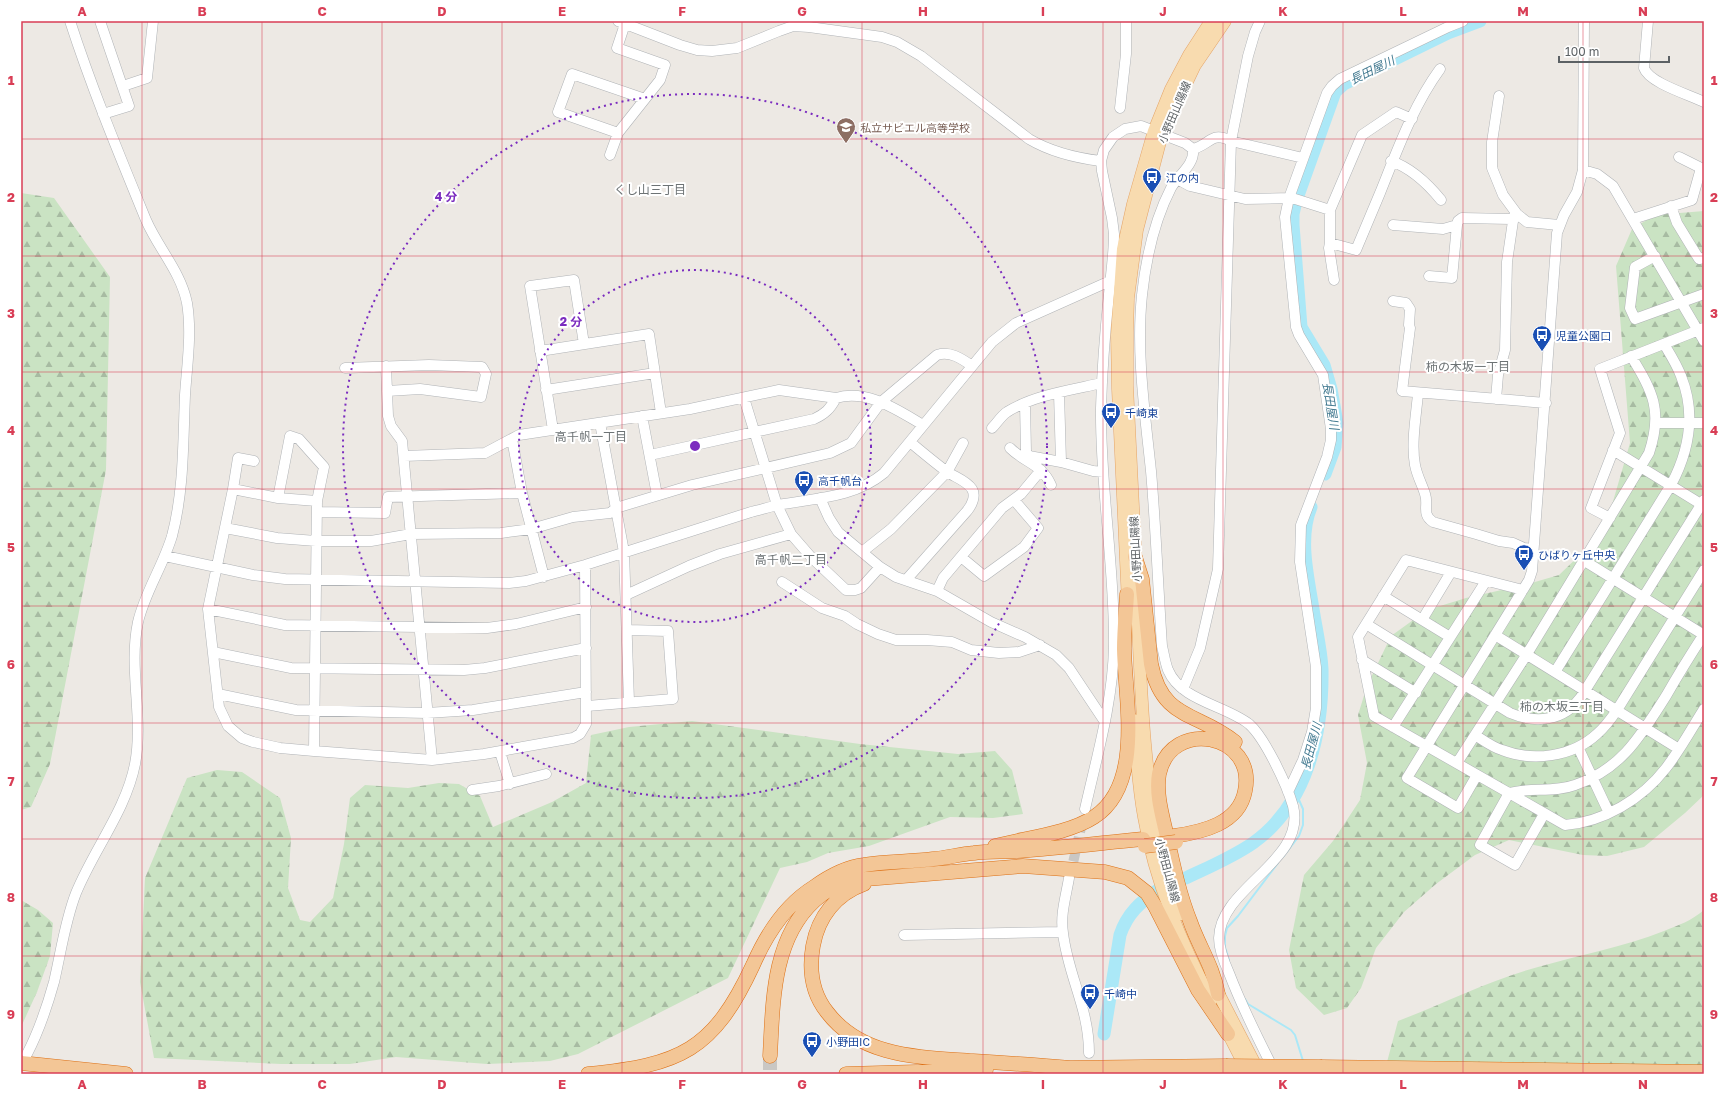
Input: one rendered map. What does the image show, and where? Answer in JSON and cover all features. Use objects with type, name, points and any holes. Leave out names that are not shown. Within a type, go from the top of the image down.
[{"type":"highway","points":[[969,871],[1030,856],[1144,842],[1208,837],[1230,826],[1244,813],[1249,804],[1253,790],[1254,777],[1250,763],[1238,745],[1219,732],[1179,711],[1170,704],[1159,690],[1153,676],[1142,579],[1135,557]]},
{"type":"highway","points":[[974,853],[1010,842],[1077,826],[1095,817],[1106,807],[1113,797],[1124,773],[1128,742],[1124,648],[1127,594]]},
{"type":"highway","points":[[1175,839],[1209,829],[1228,818],[1242,802],[1246,786],[1246,777],[1243,765],[1235,752],[1220,742],[1198,738],[1180,744],[1169,754],[1161,766],[1158,782],[1162,817],[1182,898],[1190,923],[1215,976],[1218,994]]},
{"type":"highway","points":[[1144,842],[974,853],[861,868],[829,882],[817,889],[806,899],[790,919],[776,950],[772,968],[764,1030],[766,1056],[776,979],[784,946],[794,925],[812,903],[822,894],[834,886],[854,880],[1023,866],[1095,871],[1120,875],[1136,883],[1147,893],[1155,906],[1198,990],[1228,1034]]},
{"type":"highway","points":[[588,1074],[642,1068],[670,1059],[693,1047],[712,1031],[731,1007],[766,938],[778,919],[793,904],[813,887],[845,871],[863,865],[898,863]]},
{"type":"highway","points":[[880,878],[852,888],[839,897],[822,919],[815,934],[811,955],[813,981],[822,1007],[838,1026],[863,1043],[903,1054],[946,1059],[1070,1068]]},
{"type":"highway","points":[[24,1058],[126,1074]]},
{"type":"highway","points":[[846,1074],[1070,1068],[1226,1066],[1704,1072]]},
{"type":"main road","name":"小野田山陽線","points":[[1211,21],[1189,55],[1171,89],[1158,132],[1132,204],[1123,248],[1117,335],[1118,389],[1127,594],[1137,765],[1144,818],[1160,883],[1180,937],[1249,1074]]},
{"type":"main road","name":"小野田山陽線","points":[[1225,21],[1195,64],[1158,132],[1137,230],[1128,298],[1127,386],[1144,738],[1154,815],[1169,882],[1178,906],[1197,951],[1260,1074]]},
{"type":"street","points":[[24,1058],[35,1038],[45,1013],[69,915],[76,893],[127,791],[131,778],[137,749],[138,730],[135,639],[145,599],[165,556],[172,535],[181,478],[190,333],[186,299],[181,286],[147,221],[103,114],[70,21]]},
{"type":"street","points":[[100,21],[129,106],[103,114]]},
{"type":"street","points":[[123,86],[147,78],[153,21]]},
{"type":"street","points":[[1120,108],[1126,54],[1126,21]]},
{"type":"street","points":[[1183,689],[1200,648],[1218,569],[1231,141],[1248,56],[1260,21]]},
{"type":"street","points":[[1288,792],[1311,737],[1316,708],[1316,667],[1300,562],[1301,525],[1328,453],[1331,429],[1323,375],[1299,335],[1296,327],[1285,217],[1294,199],[1303,158],[1332,86],[1340,80],[1463,21]]},
{"type":"street","points":[[1477,775],[1458,808],[1407,778],[1523,590],[1532,571],[1546,403],[1556,243],[1559,225],[1577,192],[1583,170],[1584,21]]},
{"type":"street","points":[[1648,21],[1644,68],[1646,72],[1658,81],[1704,102]]},
{"type":"street","points":[[610,154],[618,133],[660,80],[665,66],[617,48],[626,23],[680,45],[697,50],[712,51],[737,48],[793,26],[882,37],[897,42],[921,56],[1029,139],[1042,147],[1085,159],[1101,161]]},
{"type":"street","points":[[1330,243],[1356,250],[1380,193],[1391,161],[1429,84],[1440,70]]},
{"type":"street","points":[[618,133],[558,112],[572,74],[645,99]]},
{"type":"street","points":[[1498,96],[1492,142],[1492,168],[1503,195],[1517,214],[1527,222],[1559,225]]},
{"type":"street","points":[[1334,280],[1329,248],[1330,210],[1362,135],[1396,112],[1412,119]]},
{"type":"street","points":[[1085,809],[1105,722],[1112,682],[1114,648],[1113,595],[1103,472],[1102,383],[1114,234],[1101,161],[1107,143],[1119,132],[1131,127],[1141,126],[1186,143],[1193,150],[1194,155],[1191,162],[1172,186],[1161,211],[1150,245],[1142,296],[1140,334],[1156,525],[1162,646],[1168,670],[1183,689],[1198,698],[1227,711],[1250,725],[1266,747],[1288,792],[1293,808],[1293,828],[1286,845],[1228,910],[1222,923],[1219,938],[1221,953],[1236,991],[1276,1074]]},
{"type":"street","points":[[1193,150],[1204,145],[1217,136],[1231,141],[1303,158]]},
{"type":"street","points":[[1633,219],[1692,200],[1701,168],[1679,157]]},
{"type":"street","points":[[1391,161],[1399,164],[1429,185],[1441,200]]},
{"type":"street","points":[[1583,170],[1596,174],[1613,186],[1682,302],[1701,329],[1704,341]]},
{"type":"street","points":[[1177,178],[1190,186],[1245,199],[1294,199],[1330,210]]},
{"type":"street","points":[[1671,206],[1677,223],[1699,259],[1704,258]]},
{"type":"street","points":[[1429,276],[1452,278],[1457,225],[1458,221],[1462,218],[1511,219],[1517,214]]},
{"type":"street","points":[[1496,399],[1498,375],[1505,350],[1507,262],[1513,221],[1517,214]]},
{"type":"street","points":[[1393,225],[1443,229],[1457,225]]},
{"type":"street","points":[[1655,256],[1635,267],[1630,308],[1635,319],[1704,294]]},
{"type":"street","points":[[553,430],[530,286],[574,280],[584,344]]},
{"type":"street","points":[[165,556],[252,575],[285,579],[316,581],[509,583],[544,577],[777,505],[850,492],[875,481],[884,473],[992,342],[1016,323],[1110,282]]},
{"type":"street","points":[[1393,301],[1406,303],[1410,309],[1410,328],[1402,391],[1418,394],[1546,403]]},
{"type":"street","points":[[1610,518],[1591,508],[1620,433],[1600,369],[1701,329]]},
{"type":"street","points":[[540,351],[649,334],[661,413]]},
{"type":"street","points":[[1555,672],[1671,485],[1684,458],[1690,423],[1688,398],[1681,376],[1664,344]]},
{"type":"street","points":[[225,528],[277,538],[316,541],[371,541],[411,534],[501,533],[531,529],[573,517],[610,513],[616,508],[692,485],[830,453],[851,443],[882,402],[937,354],[945,353],[953,355],[972,366]]},
{"type":"street","points":[[1457,763],[1527,654],[1583,560],[1642,467],[1649,453],[1656,423],[1652,396],[1631,356]]},
{"type":"street","points":[[345,368],[429,365],[482,367],[486,374],[481,397],[420,389],[387,391]]},
{"type":"street","points":[[386,366],[388,416],[391,426],[402,441],[404,456],[432,760]]},
{"type":"street","points":[[546,390],[655,373]]},
{"type":"street","points":[[992,428],[1006,413],[1025,403],[1059,392],[1102,383]]},
{"type":"street","points":[[404,456],[485,453],[519,435],[661,413],[779,390],[836,398],[856,396],[882,402],[923,425]]},
{"type":"street","points":[[1059,392],[1061,462]]},
{"type":"street","points":[[1418,394],[1413,455],[1417,474],[1426,496],[1425,509],[1428,519],[1433,522],[1499,542],[1513,543],[1524,548],[1533,549]]},
{"type":"street","points":[[744,398],[777,505],[791,534],[811,557],[846,590],[855,590],[860,588],[880,568]]},
{"type":"street","points":[[650,455],[814,419],[825,414],[831,408],[836,398]]},
{"type":"street","points":[[1025,403],[1026,452],[1028,456],[1103,472]]},
{"type":"street","points":[[642,416],[657,495]]},
{"type":"street","points":[[600,423],[624,552],[629,702]]},
{"type":"street","points":[[1656,423],[1704,423]]},
{"type":"street","points":[[278,498],[290,436],[299,439],[324,467],[317,501],[314,751]]},
{"type":"street","points":[[512,439],[522,492],[544,577]]},
{"type":"street","points":[[906,580],[972,506],[974,496],[973,490],[968,484],[947,472],[910,442]]},
{"type":"street","points":[[862,552],[891,529],[947,472],[963,443]]},
{"type":"street","points":[[1010,448],[1018,455],[1034,463],[1047,475],[1051,485]]},
{"type":"street","points":[[1366,624],[1520,718],[1528,720],[1545,720],[1560,715],[1572,708],[1586,691],[1703,503],[1613,450]]},
{"type":"street","points":[[254,461],[238,458],[208,609],[219,707],[223,717],[234,733],[253,742],[280,748],[432,760],[500,752],[572,738],[580,734],[586,724],[587,706],[585,565]]},
{"type":"street","points":[[937,591],[943,578],[1002,508],[1014,500],[1041,470]]},
{"type":"street","points":[[233,489],[278,498],[317,501]]},
{"type":"street","points":[[317,512],[385,513],[388,497],[408,495],[522,492]]},
{"type":"street","points":[[820,498],[829,518],[838,532],[880,568],[896,577],[937,591],[991,622],[1040,645],[1056,655],[1069,668],[1105,722]]},
{"type":"street","points":[[961,557],[984,576],[1024,547],[1038,528],[1014,500]]},
{"type":"street","points":[[626,595],[689,566],[720,554],[791,534]]},
{"type":"street","points":[[1108,544],[1125,543]]},
{"type":"street","points":[[1523,590],[1406,560],[1358,637],[1374,716],[1565,825],[1593,820],[1609,813],[1626,804],[1644,790],[1666,768],[1704,709]]},
{"type":"street","points":[[1544,814],[1515,865],[1480,845],[1509,794],[1517,791],[1541,791],[1574,786],[1592,778],[1619,761],[1633,746],[1646,728],[1704,634],[1583,560]]},
{"type":"street","points":[[1475,736],[1500,750],[1529,757],[1553,755],[1578,747],[1598,734],[1616,710],[1704,570]]},
{"type":"street","points":[[1422,620],[1451,572]]},
{"type":"street","points":[[1394,727],[1486,581]]},
{"type":"street","points":[[782,582],[822,608],[845,616],[857,624],[878,634],[896,640],[952,642],[971,650],[999,653],[1019,652],[1040,645]]},
{"type":"street","points":[[1383,596],[1450,637]]},
{"type":"street","points":[[208,609],[285,625],[487,628],[516,624],[586,608]]},
{"type":"street","points":[[587,706],[673,699],[668,631],[627,630]]},
{"type":"street","points":[[1495,635],[1679,749]]},
{"type":"street","points":[[213,652],[291,668],[464,670],[485,668],[586,648]]},
{"type":"street","points":[[1362,660],[1416,692]]},
{"type":"street","points":[[218,694],[296,710],[314,712],[427,713],[472,710],[586,692]]},
{"type":"street","points":[[1578,747],[1609,813]]},
{"type":"street","points":[[500,752],[510,784]]},
{"type":"street","points":[[472,790],[510,784],[546,774]]},
{"type":"street","points":[[1069,878],[1062,932],[1066,956],[1086,1021],[1089,1053]]},
{"type":"street","points":[[904,935],[1062,932]]},
{"type":"green space","points":[[21,193],[54,198],[110,277],[106,470],[50,764],[31,807],[21,810]]},
{"type":"green space","points":[[1704,211],[1704,795],[1644,847],[1607,856],[1583,855],[1509,840],[1475,855],[1436,884],[1404,912],[1376,948],[1361,988],[1347,1008],[1324,1015],[1296,988],[1289,950],[1304,875],[1333,841],[1360,800],[1367,763],[1358,715],[1367,686],[1391,636],[1427,610],[1466,598],[1528,584],[1559,575],[1586,549],[1607,522],[1630,443],[1616,266],[1632,229],[1655,215]]},
{"type":"green space","points":[[692,721],[860,744],[958,754],[995,751],[1012,770],[1023,814],[993,818],[950,817],[869,846],[828,853],[807,862],[780,868],[728,978],[578,1054],[550,1061],[487,1064],[396,1057],[350,1064],[281,1064],[154,1058],[140,982],[145,878],[187,778],[217,770],[242,772],[280,798],[291,838],[288,888],[300,920],[310,922],[333,898],[344,844],[350,798],[365,785],[408,788],[439,783],[459,784],[480,796],[493,827],[552,802],[586,783],[591,735],[629,727]]},
{"type":"green space","points":[[21,900],[38,910],[53,923],[50,956],[37,992],[21,1027]]},
{"type":"green space","points":[[1704,910],[1704,1071],[1682,1064],[1675,1071],[1387,1062],[1398,1021],[1502,978],[1649,937],[1685,922]]},
{"type":"waterway","name":"長田屋川","points":[[1325,474],[1335,447],[1337,423],[1331,389],[1324,365],[1301,327],[1293,225],[1293,214],[1296,201],[1335,92],[1344,84],[1448,33],[1480,21]]},
{"type":"waterway","name":"長田屋川","points":[[1186,878],[1237,853],[1253,843],[1272,827],[1287,808],[1299,787],[1308,765],[1315,741],[1322,693],[1320,646],[1305,558],[1305,532],[1311,507]]},
{"type":"waterway","points":[[1283,857],[1299,836],[1303,825],[1303,809],[1299,800],[1299,789]]},
{"type":"waterway","points":[[1229,960],[1225,947],[1227,928],[1238,916],[1278,863]]},
{"type":"waterway","name":"長田屋川","points":[[1104,1034],[1120,935],[1126,921],[1135,909],[1145,899],[1158,890]]},
{"type":"waterway","points":[[1245,999],[1248,1004],[1291,1030],[1295,1035],[1303,1061]]},
{"type":"tunnel","points":[[1070,876],[1083,819]]},
{"type":"tunnel","points":[[770,1056],[770,1074]]},
{"type":"place","name":"私立サビエル高等学校","points":[[846,144]]},
{"type":"place","name":"江の内","points":[[1152,194]]},
{"type":"place","name":"児童公園口","points":[[1542,352]]},
{"type":"place","name":"千崎東","points":[[1111,429]]},
{"type":"place","name":"高千帆台","points":[[804,497]]},
{"type":"place","name":"ひばりヶ丘中央","points":[[1524,571]]},
{"type":"place","name":"千崎中","points":[[1090,1010]]},
{"type":"place","name":"小野田IC","points":[[812,1058]]},
{"type":"district","name":"くし山三丁目","points":[[650,189]]},
{"type":"district","name":"柿の木坂一丁目","points":[[1468,366]]},
{"type":"district","name":"高千帆一丁目","points":[[591,436]]},
{"type":"district","name":"高千帆二丁目","points":[[791,559]]},
{"type":"district","name":"柿の木坂三丁目","points":[[1562,706]]}]
